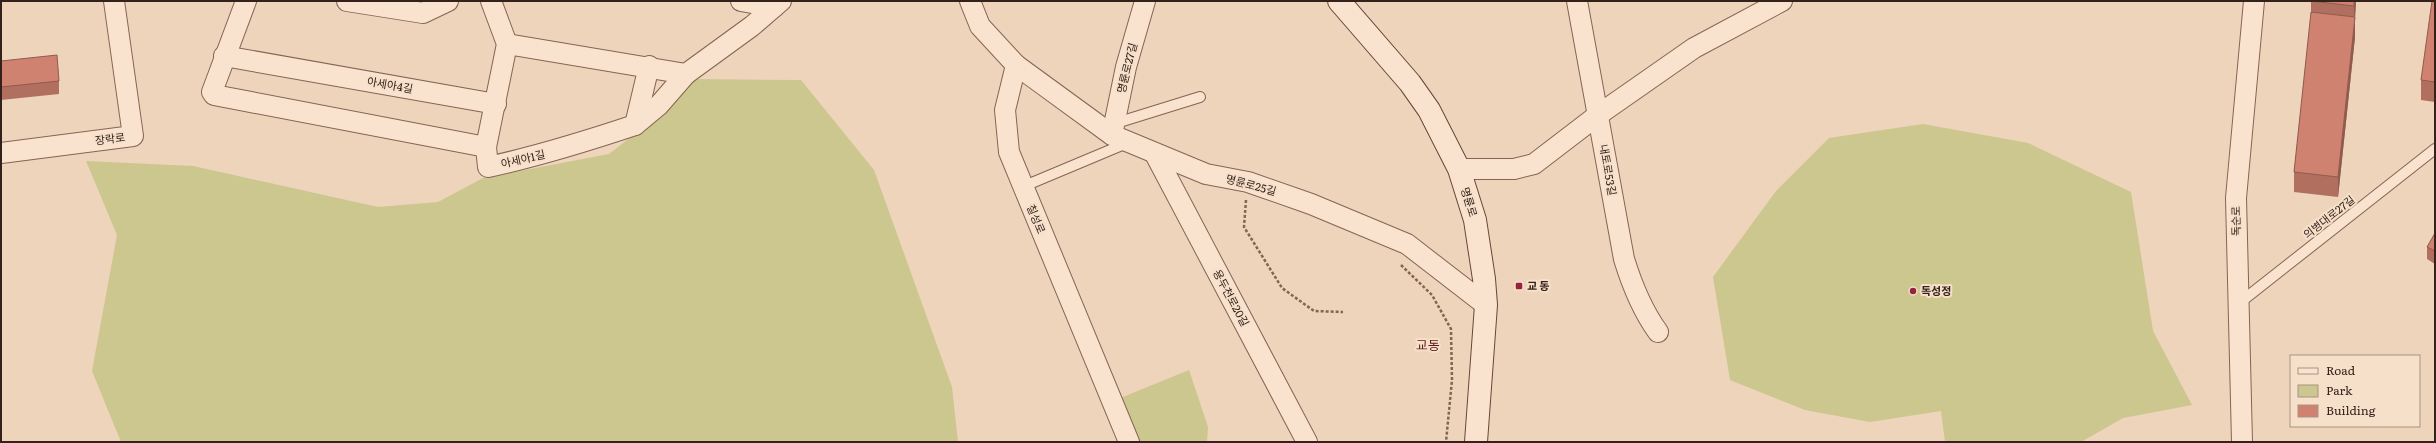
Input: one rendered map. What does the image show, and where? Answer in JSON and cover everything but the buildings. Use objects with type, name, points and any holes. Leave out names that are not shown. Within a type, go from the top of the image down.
[{"type":"street","name":"장락로","points":[[1,153],[133,136],[114,1]]},
{"type":"street","points":[[246,1],[224,56],[212,92],[214,95],[222,98],[486,148],[507,44],[491,1]]},
{"type":"street","points":[[347,1],[424,13],[448,1]]},
{"type":"street","points":[[741,1],[778,4]]},
{"type":"street","points":[[970,1],[980,26],[1016,65]]},
{"type":"street","name":"명륜로27길","points":[[1118,134],[1126,67],[1145,1]]},
{"type":"street","name":"명륜로","points":[[1339,1],[1410,83],[1429,110],[1459,169],[1475,220],[1484,279],[1486,305],[1476,442]]},
{"type":"street","name":"내토로53길","points":[[1577,1],[1626,266],[1648,318],[1658,332]]},
{"type":"street","points":[[1459,169],[1514,169],[1534,164],[1598,116],[1694,48],[1782,1]]},
{"type":"street","name":"독순로","points":[[2242,442],[2236,198],[2254,1]]},
{"type":"street","points":[[635,125],[659,105],[686,74],[705,62],[778,4]]},
{"type":"street","points":[[507,44],[649,66],[686,74]]},
{"type":"street","name":"아세아4길","points":[[224,56],[496,104]]},
{"type":"street","name":"명륜로25길","points":[[1016,65],[1118,134],[1155,154],[1206,174],[1248,182],[1311,204],[1407,244],[1486,305]]},
{"type":"street","name":"칠성로","points":[[1016,65],[1005,110],[1006,134],[1009,152],[1022,187],[1129,442]]},
{"type":"street","points":[[635,125],[649,66]]},
{"type":"street","name":"아세아1길","points":[[486,148],[488,167],[537,157],[635,125]]},
{"type":"street","name":"용두천로20길","points":[[1155,154],[1307,442]]},
{"type":"lane","points":[[1022,187],[1118,134],[1200,97]]},
{"type":"lane","name":"의병대로27길","points":[[2238,304],[2435,149]]},
{"type":"path","points":[[1248,182],[1244,227],[1282,288],[1314,311],[1343,312]]},
{"type":"path","points":[[1398,261],[1432,295],[1451,329],[1452,380],[1446,442]]},
{"type":"green space","points":[[687,79],[801,80],[874,170],[952,387],[958,442],[121,442],[92,371],[117,235],[86,161],[193,166],[378,207],[438,202],[483,178],[609,154],[641,129]]},
{"type":"green space","points":[[1923,124],[2028,143],[2131,192],[2153,331],[2192,405],[2123,418],[2081,442],[1945,442],[1941,411],[1870,422],[1805,410],[1730,380],[1713,277],[1776,191],[1829,138]]},
{"type":"green space","points":[[1189,370],[1208,427],[1207,442],[1137,442],[1118,399]]},
{"type":"place","name":"교 동","points":[[1519,286]]},
{"type":"place","name":"독성정","points":[[1913,291]]},
{"type":"district","name":"교동","points":[[1428,345]]}]
